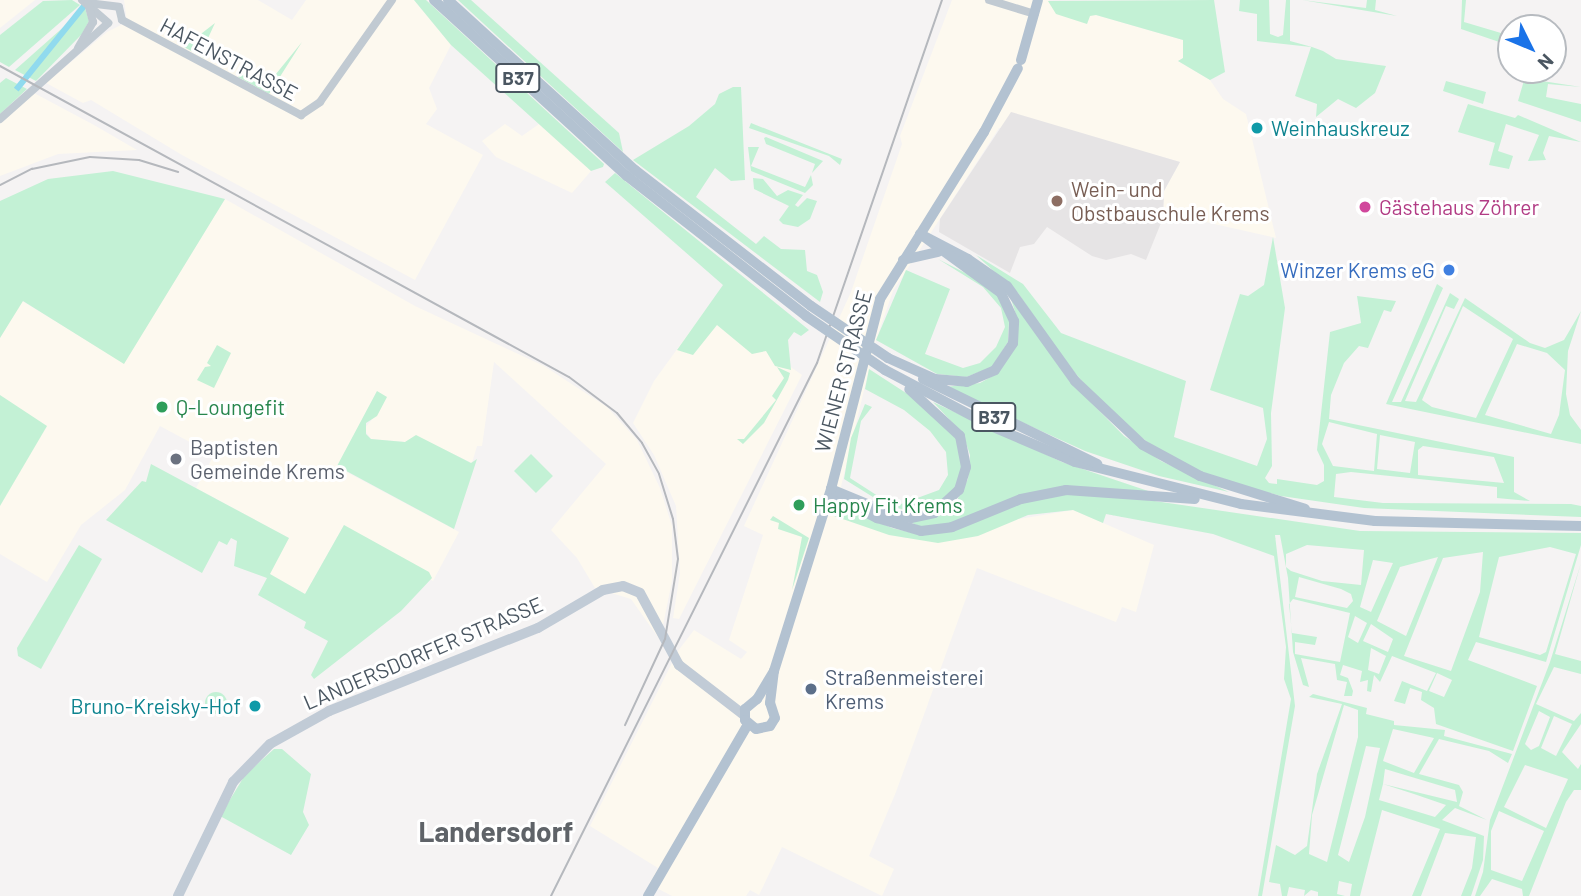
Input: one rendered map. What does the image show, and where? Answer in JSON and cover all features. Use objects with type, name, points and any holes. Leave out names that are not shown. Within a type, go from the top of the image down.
[{"type":"main road","name":"B37","points":[[434,0],[607,151]]},
{"type":"main road","name":"B37","points":[[448,0],[631,173],[808,311],[885,370],[1023,441],[1075,462],[1103,467],[1218,499],[1320,516],[1398,523],[1579,525]]},
{"type":"main road","name":"WIENER STRASSE","points":[[751,714],[773,722],[770,703],[774,671],[831,489],[872,322],[902,260],[984,132],[1019,64],[1038,0]]},
{"type":"main road","points":[[888,358],[935,379],[967,382],[988,376],[1009,354],[1015,332],[1007,302],[984,277],[941,252],[920,234]]},
{"type":"main road","points":[[920,234],[968,259],[1007,286],[1075,381],[1143,445],[1200,477],[1320,516]]},
{"type":"main road","points":[[902,260],[941,252]]},
{"type":"main road","name":"B37","points":[[808,311],[971,406],[1103,467]]},
{"type":"main road","points":[[831,489],[911,518],[934,513],[959,490],[966,467],[960,436],[938,411],[885,370]]},
{"type":"main road","points":[[831,489],[840,499],[877,518],[921,531],[952,527],[1021,499],[1066,490],[1218,499]]},
{"type":"main road","name":"LANDERSDORFER STRASSE","points":[[178,896],[233,782],[270,744],[328,711],[538,628],[603,590],[623,586],[640,593],[679,666],[751,714]]},
{"type":"main road","name":"WIENER STRASSE","points":[[648,896],[728,764],[774,671]]},
{"type":"main road","points":[[751,714],[770,703]]},
{"type":"street","name":"HAFENSTRASSE","points":[[109,5],[122,9],[122,20],[301,115],[320,102],[392,0]]},
{"type":"street","points":[[989,0],[1035,14]]},
{"type":"street","points":[[85,2],[101,18],[122,20]]},
{"type":"street","points":[[0,119],[76,53],[109,5],[85,2]]},
{"type":"street","points":[[76,53],[101,18]]},
{"type":"shaded area","points":[[0,0],[35,0],[0,28]]},
{"type":"shaded area","points":[[124,0],[258,0],[292,20],[306,0],[414,0],[451,45],[429,88],[437,109],[426,124],[483,155],[415,280],[182,155],[91,100],[83,103],[46,83],[107,32],[127,22]]},
{"type":"shaded area","points":[[952,0],[1048,0],[1087,24],[1090,15],[1096,15],[1183,40],[1183,58],[1178,61],[1210,80],[1223,99],[1246,114],[1276,238],[1170,214],[1163,218],[1164,191],[1180,162],[1078,134],[999,128],[893,291],[876,340],[834,516],[905,538],[1073,510],[1154,545],[1136,612],[1122,607],[1116,622],[977,568],[896,792],[869,856],[894,869],[882,896],[782,847],[759,895],[750,890],[746,896],[672,896],[649,884],[658,868],[590,826],[678,651],[694,630],[741,659],[747,652],[729,640],[763,535],[744,526],[851,292],[902,144],[900,136]]},
{"type":"shaded area","points":[[34,93],[137,150],[58,154],[0,176],[0,124]]},
{"type":"shaded area","name":"Wein- und Obstbauschule Krems","points":[[1011,112],[1180,162],[1164,191],[1163,218],[1146,260],[1131,254],[1106,260],[1092,256],[1047,227],[1034,244],[1020,247],[1010,273],[939,232],[940,219]]},
{"type":"shaded area","points":[[505,124],[522,136],[539,124],[591,171],[572,193],[496,157],[482,141]]},
{"type":"shaded area","points":[[225,199],[415,306],[544,366],[607,407],[637,440],[660,488],[672,526],[672,581],[660,640],[631,599],[595,588],[577,558],[551,530],[606,464],[494,362],[482,446],[477,446],[472,463],[416,436],[405,442],[371,439],[364,429],[375,416],[377,391],[337,467],[459,532],[433,581],[344,525],[305,594],[269,574],[289,538],[196,488],[214,455],[160,426],[125,490],[81,525],[47,582],[0,554],[0,338],[22,301],[124,363]]},
{"type":"shaded area","points":[[707,308],[802,375],[679,619],[673,618],[680,573],[676,506],[654,455],[633,423],[654,381]]},
{"type":"green space","points":[[72,0],[80,5],[9,67],[0,62],[0,35],[43,1]]},
{"type":"green space","points":[[414,0],[426,0],[604,164],[603,167],[591,171],[451,45]]},
{"type":"green space","points":[[458,0],[471,0],[619,133],[623,152]]},
{"type":"green space","points":[[1214,0],[1225,72],[1210,80],[1178,61],[1183,58],[1183,40],[1096,15],[1090,16],[1087,24],[1056,14],[1048,1]]},
{"type":"green space","points":[[1240,0],[1269,0],[1270,34],[1278,37],[1283,35],[1286,0],[1290,0],[1290,41],[1312,47],[1323,51],[1336,59],[1386,66],[1375,93],[1356,108],[1338,99],[1316,117],[1317,104],[1295,96],[1311,47],[1257,41],[1257,14],[1239,11]]},
{"type":"green space","points":[[1302,0],[1366,8],[1367,0],[1376,0],[1375,10],[1397,16]]},
{"type":"green space","points":[[1462,0],[1466,0],[1464,22],[1497,32],[1497,41],[1461,29]]},
{"type":"green space","points":[[85,8],[89,21],[82,34],[36,81],[15,70]]},
{"type":"green space","points":[[215,23],[203,49],[208,52],[204,58],[184,47]]},
{"type":"green space","points":[[302,42],[269,94],[238,77],[241,72],[267,85]]},
{"type":"green space","points":[[6,78],[27,89],[0,114],[0,83]]},
{"type":"green space","points":[[1446,81],[1486,92],[1483,104],[1443,91]]},
{"type":"green space","points":[[1523,84],[1548,84],[1546,97],[1581,104],[1581,122],[1518,101]]},
{"type":"green space","points":[[733,87],[741,87],[745,180],[731,181],[715,168],[696,197],[756,244],[764,236],[781,249],[805,250],[807,271],[817,275],[823,292],[820,302],[633,160],[689,126],[715,104],[719,94]]},
{"type":"green space","points":[[1468,104],[1515,118],[1518,115],[1581,142],[1549,136],[1543,153],[1546,160],[1528,161],[1539,135],[1506,124],[1498,151],[1513,156],[1509,169],[1489,165],[1495,143],[1458,132]]},
{"type":"green space","points":[[751,123],[842,159],[840,165],[829,156],[749,128]]},
{"type":"green space","points":[[764,138],[823,161],[812,173],[815,164],[766,144]]},
{"type":"green space","points":[[748,147],[759,147],[751,166],[805,187],[811,175],[813,185],[805,193],[751,171]]},
{"type":"green space","points":[[113,171],[225,199],[124,364],[23,301],[0,338],[0,201],[48,179]]},
{"type":"green space","points":[[615,173],[809,330],[801,336],[794,332],[788,340],[791,370],[775,366],[766,351],[752,354],[717,325],[693,355],[677,350],[723,285],[605,182]]},
{"type":"green space","points":[[753,178],[763,179],[777,196],[788,190],[803,195],[795,205],[798,207],[807,198],[817,201],[810,219],[798,227],[783,224],[779,220],[789,206],[754,189]]},
{"type":"green space","points":[[1273,237],[1285,308],[1271,413],[1272,466],[1265,478],[1269,483],[1277,484],[1277,479],[1317,485],[1324,481],[1324,465],[1317,450],[1330,332],[1361,323],[1357,296],[1396,301],[1391,312],[1384,310],[1368,348],[1359,346],[1344,363],[1331,395],[1329,419],[1514,457],[1514,492],[1530,501],[1497,498],[1497,487],[1351,472],[1336,474],[1334,497],[1383,503],[1571,504],[1581,506],[1581,517],[1364,508],[1281,496],[1220,480],[1165,455],[1110,414],[1064,360],[1018,293],[976,255],[1023,284],[1061,333],[1186,381],[1174,437],[1257,466],[1267,439],[1263,408],[1210,390],[1240,294],[1248,296],[1264,285]],"holes":[[[1329,422],[1377,434],[1374,471],[1333,466],[1322,444]],[[1380,435],[1415,442],[1410,473],[1377,469]],[[1423,446],[1494,457],[1504,483],[1418,475],[1418,450]]]},
{"type":"green space","points":[[932,242],[986,273],[1005,289],[1073,384],[1124,436],[1161,461],[1229,492],[1159,476],[1085,451],[945,387],[980,383],[998,373],[1017,345],[1018,321],[1011,299],[996,282]]},
{"type":"green space","points":[[938,259],[981,281],[998,296],[1009,321],[1008,342],[992,367],[966,377],[937,374],[876,340],[906,270],[950,289],[925,354],[963,368],[980,363],[996,347],[1005,327],[1001,308],[983,287]]},
{"type":"green space","points":[[1437,284],[1443,288],[1392,402],[1401,402],[1450,293],[1459,299],[1454,309],[1446,306],[1405,401],[1416,402],[1465,298],[1530,343],[1545,348],[1564,340],[1581,311],[1568,351],[1566,394],[1570,415],[1581,430],[1581,444],[1386,404]],"holes":[[[1463,306],[1513,339],[1476,418],[1432,407],[1422,400]],[[1517,344],[1547,353],[1565,370],[1559,415],[1551,434],[1485,415]]]},
{"type":"green space","points":[[217,345],[231,353],[214,388],[197,380],[205,367],[211,366],[207,363]]},
{"type":"green space","points":[[777,367],[790,373],[788,380],[764,423],[743,444],[737,439],[744,439],[776,400],[772,396],[784,378]]},
{"type":"green space","points":[[869,369],[923,404],[957,438],[963,467],[955,488],[940,503],[904,510],[881,502],[844,479],[851,438],[865,404],[872,407],[861,421],[850,478],[881,498],[901,504],[939,490],[948,475],[946,452],[930,431],[904,410],[865,389]]},
{"type":"green space","points":[[377,391],[387,397],[377,416],[366,423],[366,434],[371,439],[405,442],[416,435],[471,463],[477,459],[454,529],[337,466]]},
{"type":"green space","points":[[0,395],[47,426],[0,506]]},
{"type":"green space","points":[[933,402],[1062,462],[1157,494],[1066,487],[951,524],[922,527],[843,496],[911,522],[937,517],[955,504],[968,479],[970,455],[963,434]]},
{"type":"green space","points":[[531,454],[553,476],[536,493],[514,471]]},
{"type":"green space","points":[[151,464],[289,538],[270,574],[305,594],[344,525],[429,572],[432,578],[401,611],[314,679],[311,675],[328,641],[304,628],[306,622],[258,595],[267,578],[234,566],[237,541],[231,538],[227,545],[219,541],[202,573],[106,520],[142,481],[146,482]]},
{"type":"green space","points":[[1067,494],[1127,497],[1360,531],[1581,533],[1581,545],[1546,662],[1476,642],[1468,660],[1537,686],[1513,751],[1436,724],[1434,708],[1421,700],[1422,692],[1410,688],[1405,704],[1394,701],[1402,681],[1427,691],[1436,673],[1392,656],[1380,682],[1374,675],[1371,692],[1367,691],[1368,680],[1360,682],[1362,671],[1343,665],[1340,675],[1348,678],[1353,691],[1352,696],[1344,696],[1347,682],[1337,680],[1335,664],[1301,658],[1309,687],[1303,685],[1293,652],[1291,625],[1292,633],[1317,637],[1315,645],[1295,642],[1295,654],[1340,662],[1350,613],[1293,599],[1290,603],[1280,535],[1275,535],[1295,706],[1262,896],[1258,896],[1291,699],[1284,679],[1286,647],[1274,556],[1213,534],[1106,514],[1103,523],[1073,510],[1028,515],[978,536],[938,543],[889,535],[834,516],[848,509],[892,528],[921,535],[1023,502]],"holes":[[[1307,545],[1364,550],[1361,585],[1322,581],[1286,567],[1286,554]],[[1550,547],[1576,554],[1546,652],[1540,655],[1479,637],[1499,557]],[[1483,552],[1480,592],[1451,671],[1404,656],[1443,558]],[[1438,557],[1406,636],[1377,621],[1400,567]],[[1373,560],[1393,563],[1371,612],[1360,607]],[[1299,577],[1351,594],[1353,601],[1347,608],[1295,597]],[[1355,616],[1367,623],[1358,643],[1348,637]],[[1371,624],[1393,639],[1388,652],[1363,641]],[[1371,648],[1386,656],[1379,674],[1368,670]],[[1437,673],[1452,680],[1444,697],[1429,691]]]},
{"type":"green space","points":[[773,516],[809,538],[792,590],[802,537],[778,529],[779,523],[770,520]]},
{"type":"green space","points":[[79,545],[102,559],[41,669],[18,656],[17,648]]},
{"type":"green space","points":[[1581,563],[1555,654],[1581,661],[1581,674],[1554,667],[1536,704],[1574,721],[1581,713],[1581,724],[1562,752],[1578,769],[1581,764],[1581,790],[1574,790],[1566,802],[1529,896],[1523,896],[1522,889],[1492,879],[1480,896],[1475,896],[1483,872],[1490,820],[1550,662]],"holes":[[[1539,711],[1550,717],[1539,746],[1531,750],[1525,744]],[[1554,716],[1572,724],[1556,756],[1541,748]],[[1525,765],[1568,779],[1546,828],[1504,807]],[[1499,811],[1544,831],[1522,881],[1491,870],[1491,831]]]},
{"type":"green space","points":[[216,692],[226,699],[227,703],[220,713],[216,714],[206,707],[205,703],[212,693]]},
{"type":"green space","points":[[1313,694],[1367,708],[1366,714],[1394,721],[1394,725],[1445,730],[1444,736],[1512,754],[1508,763],[1489,751],[1439,739],[1419,774],[1459,785],[1463,792],[1459,806],[1487,820],[1455,808],[1442,820],[1484,836],[1483,860],[1471,896],[1461,896],[1472,868],[1476,837],[1445,833],[1421,896],[1412,896],[1440,829],[1382,810],[1360,896],[1350,896],[1352,884],[1339,881],[1337,894],[1345,896],[1318,896],[1318,892],[1311,890],[1304,896],[1305,890],[1289,887],[1287,896],[1282,896],[1280,884],[1269,882],[1276,845],[1295,855],[1307,846],[1317,774],[1342,704],[1309,697]],"holes":[[[1344,705],[1358,710],[1358,737],[1327,862],[1309,854],[1312,815]],[[1393,729],[1434,738],[1414,773],[1383,761]],[[1366,746],[1380,748],[1365,817],[1349,862],[1338,855]],[[1385,769],[1455,790],[1457,802],[1383,784]],[[1383,784],[1446,805],[1435,817],[1379,800]]]},
{"type":"green space","points":[[274,749],[282,749],[311,774],[303,812],[309,825],[291,855],[220,816],[245,775]]},
{"type":"water","points":[[85,0],[90,4],[19,92],[14,88]]},
{"type":"railway","points":[[551,896],[817,363],[942,0]]},
{"type":"railway","points":[[0,66],[569,377],[617,413],[642,443],[659,474],[673,519],[678,559],[665,639],[625,725]]},
{"type":"railway","points":[[0,185],[32,169],[90,157],[139,160],[178,172]]},
{"type":"place","name":"Weinhauskreuz","points":[[1257,128]]},
{"type":"place","name":"Wein- und Obstbauschule Krems","points":[[1057,201]]},
{"type":"place","name":"Gästehaus Zöhrer","points":[[1365,207]]},
{"type":"place","name":"Winzer Krems eG","points":[[1449,270]]},
{"type":"place","name":"Q-Loungefit","points":[[162,407]]},
{"type":"place","name":"Baptisten Gemeinde Krems","points":[[176,459]]},
{"type":"place","name":"Happy Fit Krems","points":[[799,505]]},
{"type":"place","name":"Straßenmeisterei Krems","points":[[811,689]]},
{"type":"place","name":"Bruno-Kreisky-Hof","points":[[255,706]]},
{"type":"district","name":"Landersdorf","points":[[496,831]]}]
